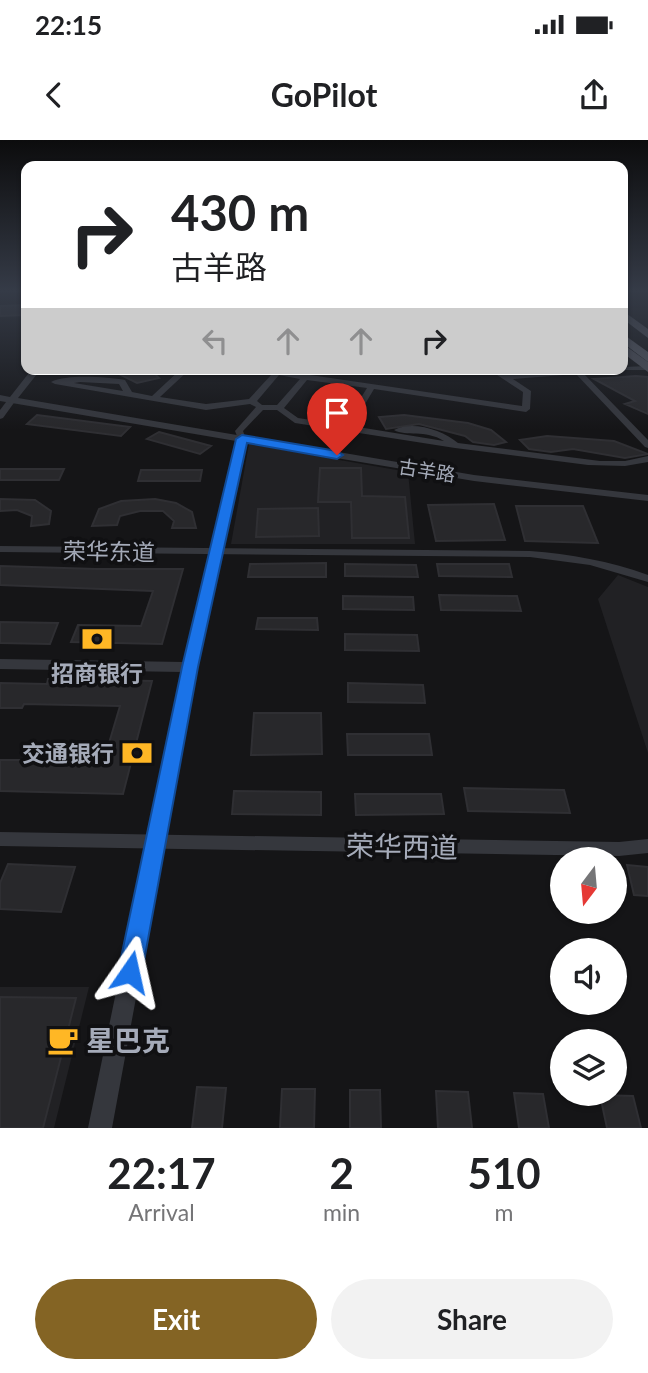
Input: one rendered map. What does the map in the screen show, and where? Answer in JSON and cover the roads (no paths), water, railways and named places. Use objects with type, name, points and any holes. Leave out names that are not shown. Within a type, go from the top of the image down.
[{"type":"highway","points":[[628,341],[648,358]]},
{"type":"main road","points":[[628,351],[648,368]]},
{"type":"street","points":[[628,369],[648,368]]},
{"type":"street","points":[[0,416],[32,375]]},
{"type":"street","points":[[153,398],[179,375]]},
{"type":"street","points":[[130,395],[122,382],[105,379],[55,382],[93,389],[130,395],[153,398],[206,407],[252,401],[275,375]]},
{"type":"street","points":[[291,375],[526,409],[527,391],[534,375],[506,377]]},
{"type":"street","points":[[502,375],[527,391]]},
{"type":"street","points":[[581,375],[648,445]]},
{"type":"street","points":[[279,408],[305,377]]},
{"type":"street","points":[[93,389],[105,379]]},
{"type":"street","points":[[347,428],[372,386]]},
{"type":"street","name":"古羊路","points":[[0,398],[463,476],[648,498]]},
{"type":"street","points":[[252,401],[261,407],[279,408],[295,420],[377,433],[420,435],[455,445],[567,459],[567,453],[583,457],[601,456],[607,463],[633,464],[648,459]]},
{"type":"street","points":[[100,1128],[190,667],[242,439],[239,431],[261,407]]},
{"type":"street","name":"荣华东道","points":[[0,549],[217,553]]},
{"type":"street","points":[[217,553],[530,554],[576,558],[622,569],[648,579]]},
{"type":"street","points":[[0,663],[190,667]]},
{"type":"street","points":[[0,839],[155,843]]},
{"type":"street","name":"荣华西道","points":[[155,843],[619,849],[648,846]]},
{"type":"place","name":"招商银行","points":[[97,639]]},
{"type":"place","name":"交通银行","points":[[137,753]]},
{"type":"place","name":"星巴克","points":[[63,1040]]}]
